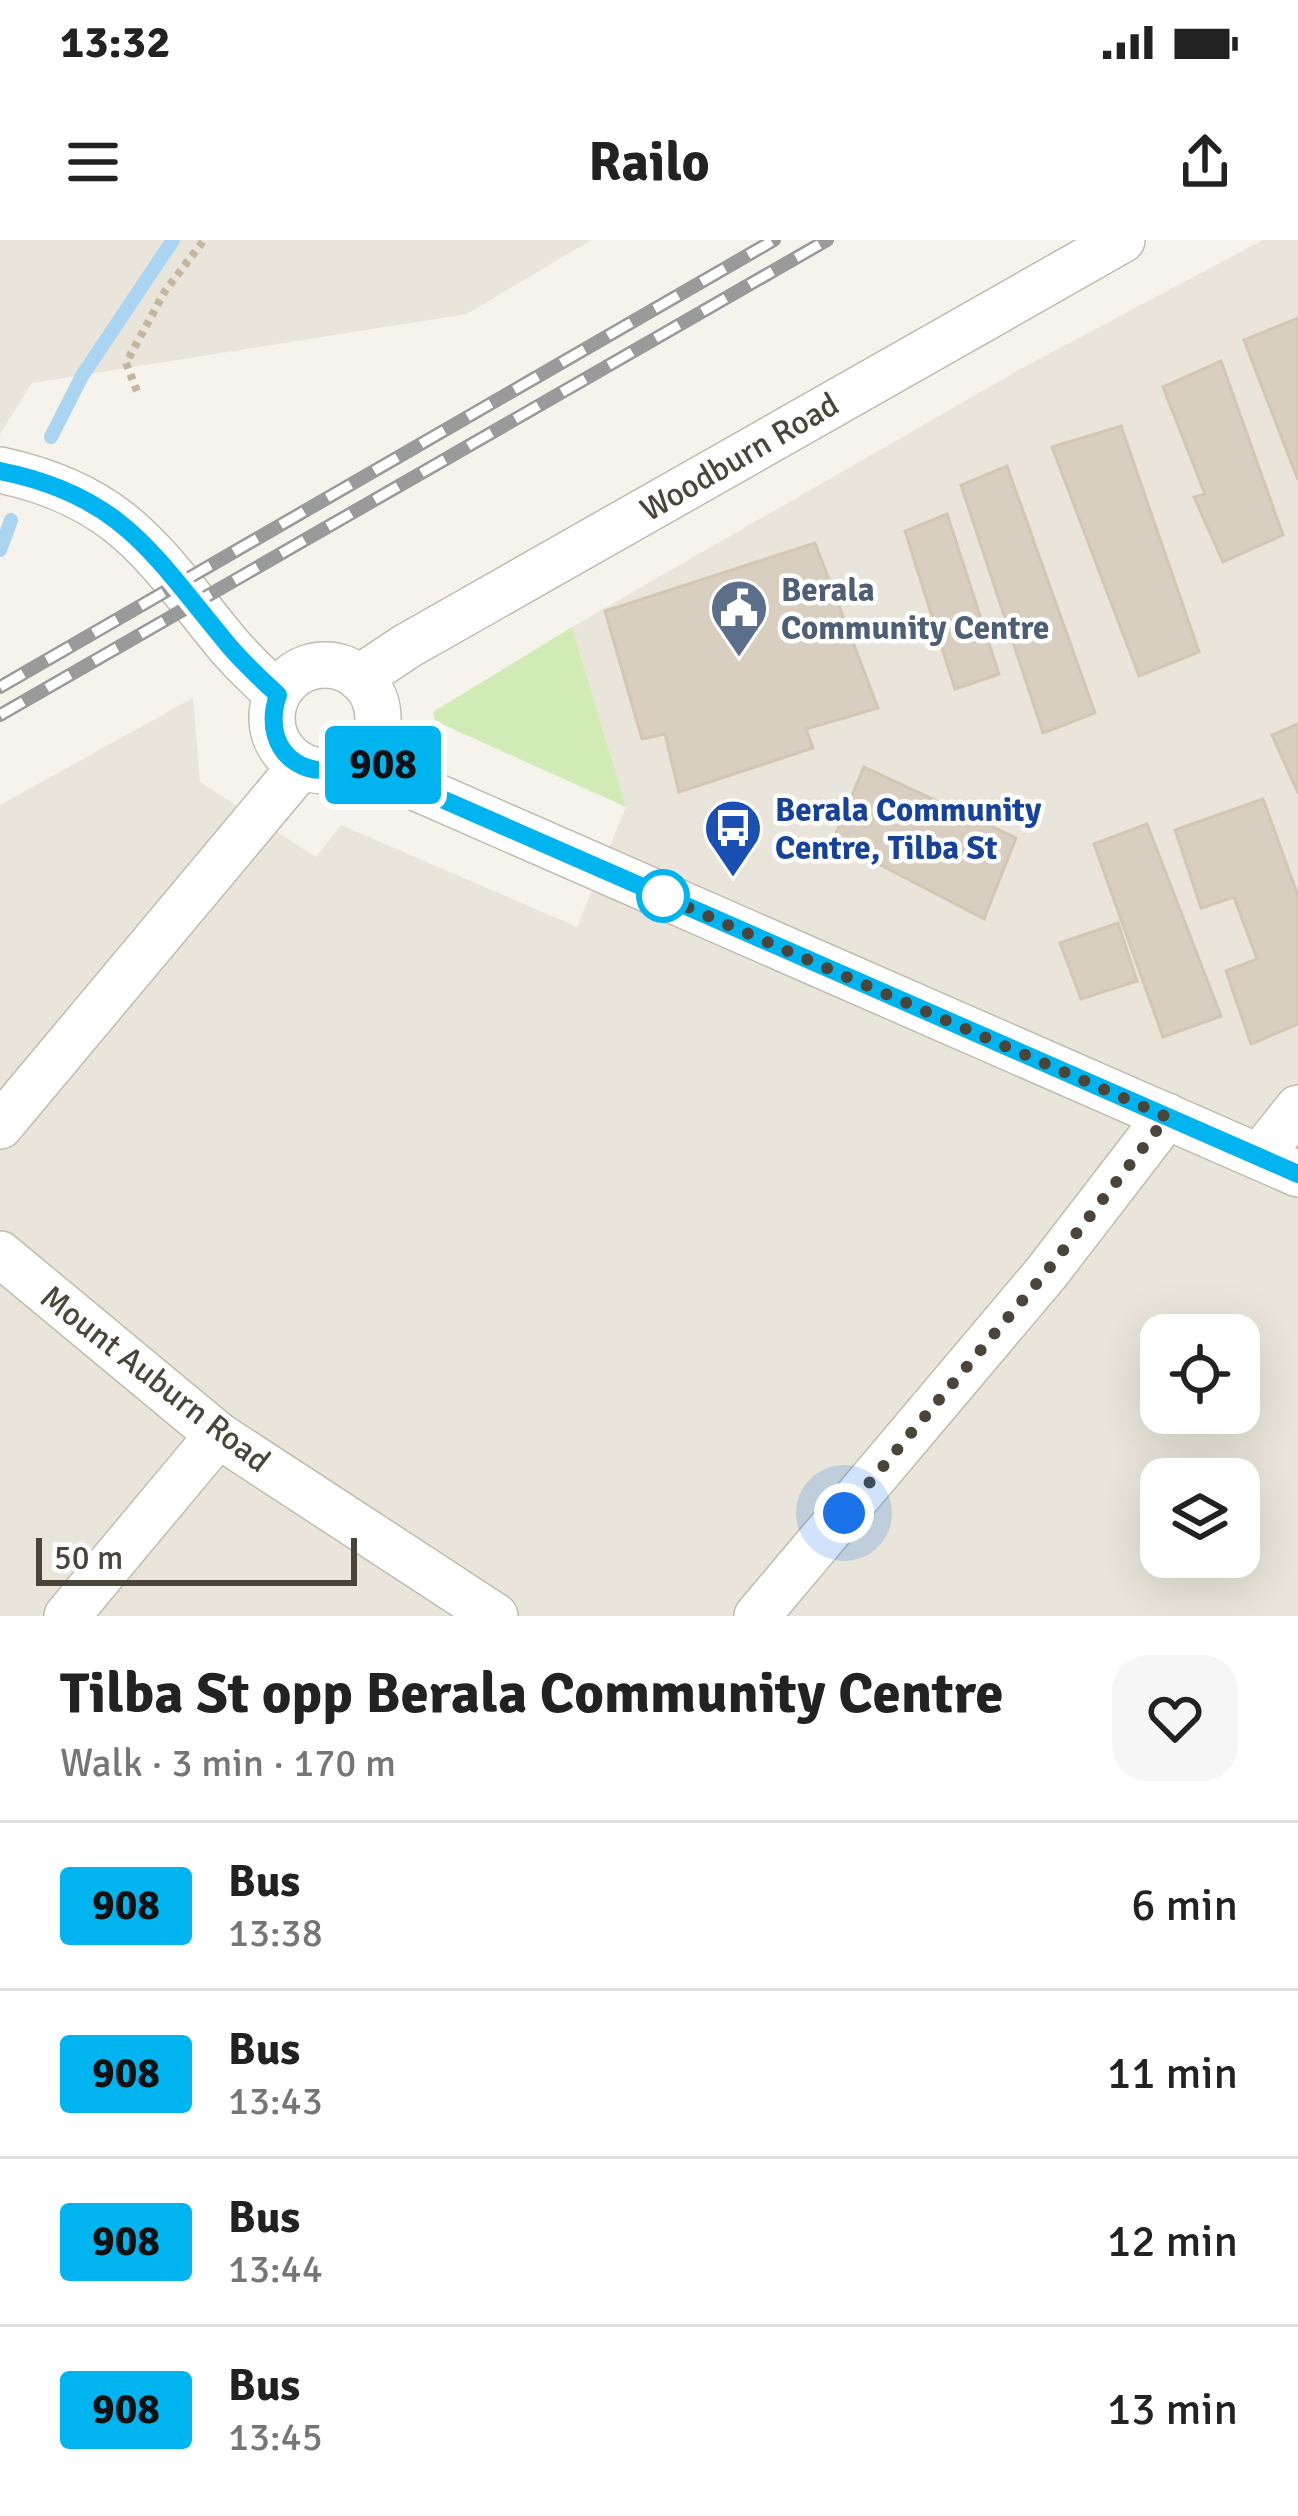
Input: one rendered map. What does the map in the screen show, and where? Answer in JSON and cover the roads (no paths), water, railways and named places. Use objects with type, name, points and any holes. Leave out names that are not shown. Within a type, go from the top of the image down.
[{"type":"street","name":"Woodburn Road","points":[[359,678],[448,622],[1122,240]]},
{"type":"street","points":[[0,470],[82,498],[124,524],[166,564],[228,645],[278,695]]},
{"type":"street","points":[[314,667],[346,669],[359,678],[377,706],[374,739],[365,754],[335,771],[302,766],[278,744],[272,728],[278,695],[299,672],[314,667]]},
{"type":"street","points":[[365,754],[419,789],[1279,1165],[1298,1108]]},
{"type":"street","points":[[0,1126],[302,766]]},
{"type":"street","points":[[757,1616],[1047,1271],[1167,1117]]},
{"type":"street","name":"Mount Auburn Road","points":[[0,1254],[218,1435],[495,1616]]},
{"type":"street","points":[[67,1616],[218,1435]]},
{"type":"waterway","points":[[51,437],[82,376],[173,240]]},
{"type":"waterway","points":[[0,550],[11,520]]},
{"type":"railway","points":[[0,687],[774,240]]},
{"type":"railway","points":[[0,715],[827,240]]},
{"type":"place","name":"Berala Community Centre","points":[[739,659]]},
{"type":"place","name":"Berala Community Centre, Tilba St","points":[[733,879]]}]
